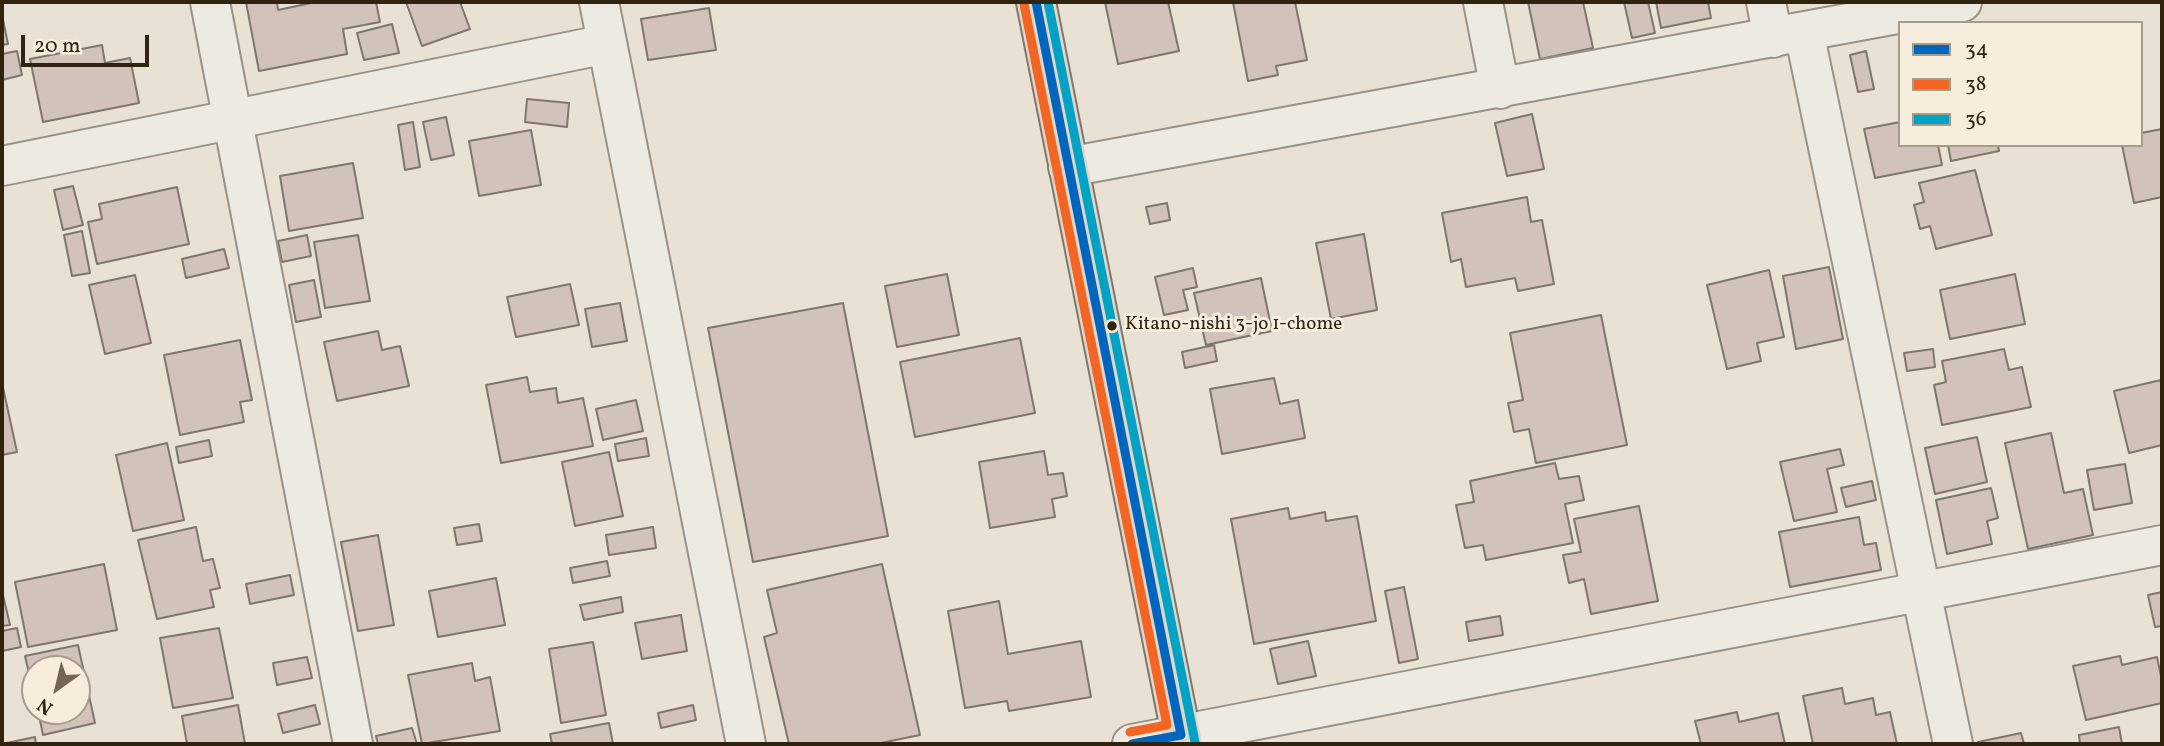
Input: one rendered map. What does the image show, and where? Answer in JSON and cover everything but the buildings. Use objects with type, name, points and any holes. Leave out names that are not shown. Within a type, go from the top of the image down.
[{"type":"main road","points":[[1036,2],[1182,739]]},
{"type":"street","points":[[210,2],[354,744]]},
{"type":"street","points":[[599,2],[746,744]]},
{"type":"street","points":[[1483,2],[1500,89]]},
{"type":"street","points":[[1068,167],[1500,89],[1781,24],[1962,2]]},
{"type":"street","points":[[1781,24],[1923,593],[1953,744]]},
{"type":"street","points":[[2,166],[607,44]]},
{"type":"street","points":[[1132,744],[1182,739],[2162,545]]},
{"type":"transit line","name":"34","points":[[1036,2],[1181,735],[1132,744]]},
{"type":"transit line","name":"36","points":[[1048,2],[1195,742]]},
{"type":"transit line","name":"38","points":[[1024,4],[1167,725],[1130,732]]},
{"type":"place","name":"Kitano-nishi 3-jo 1-chome","points":[[1112,326]]}]
